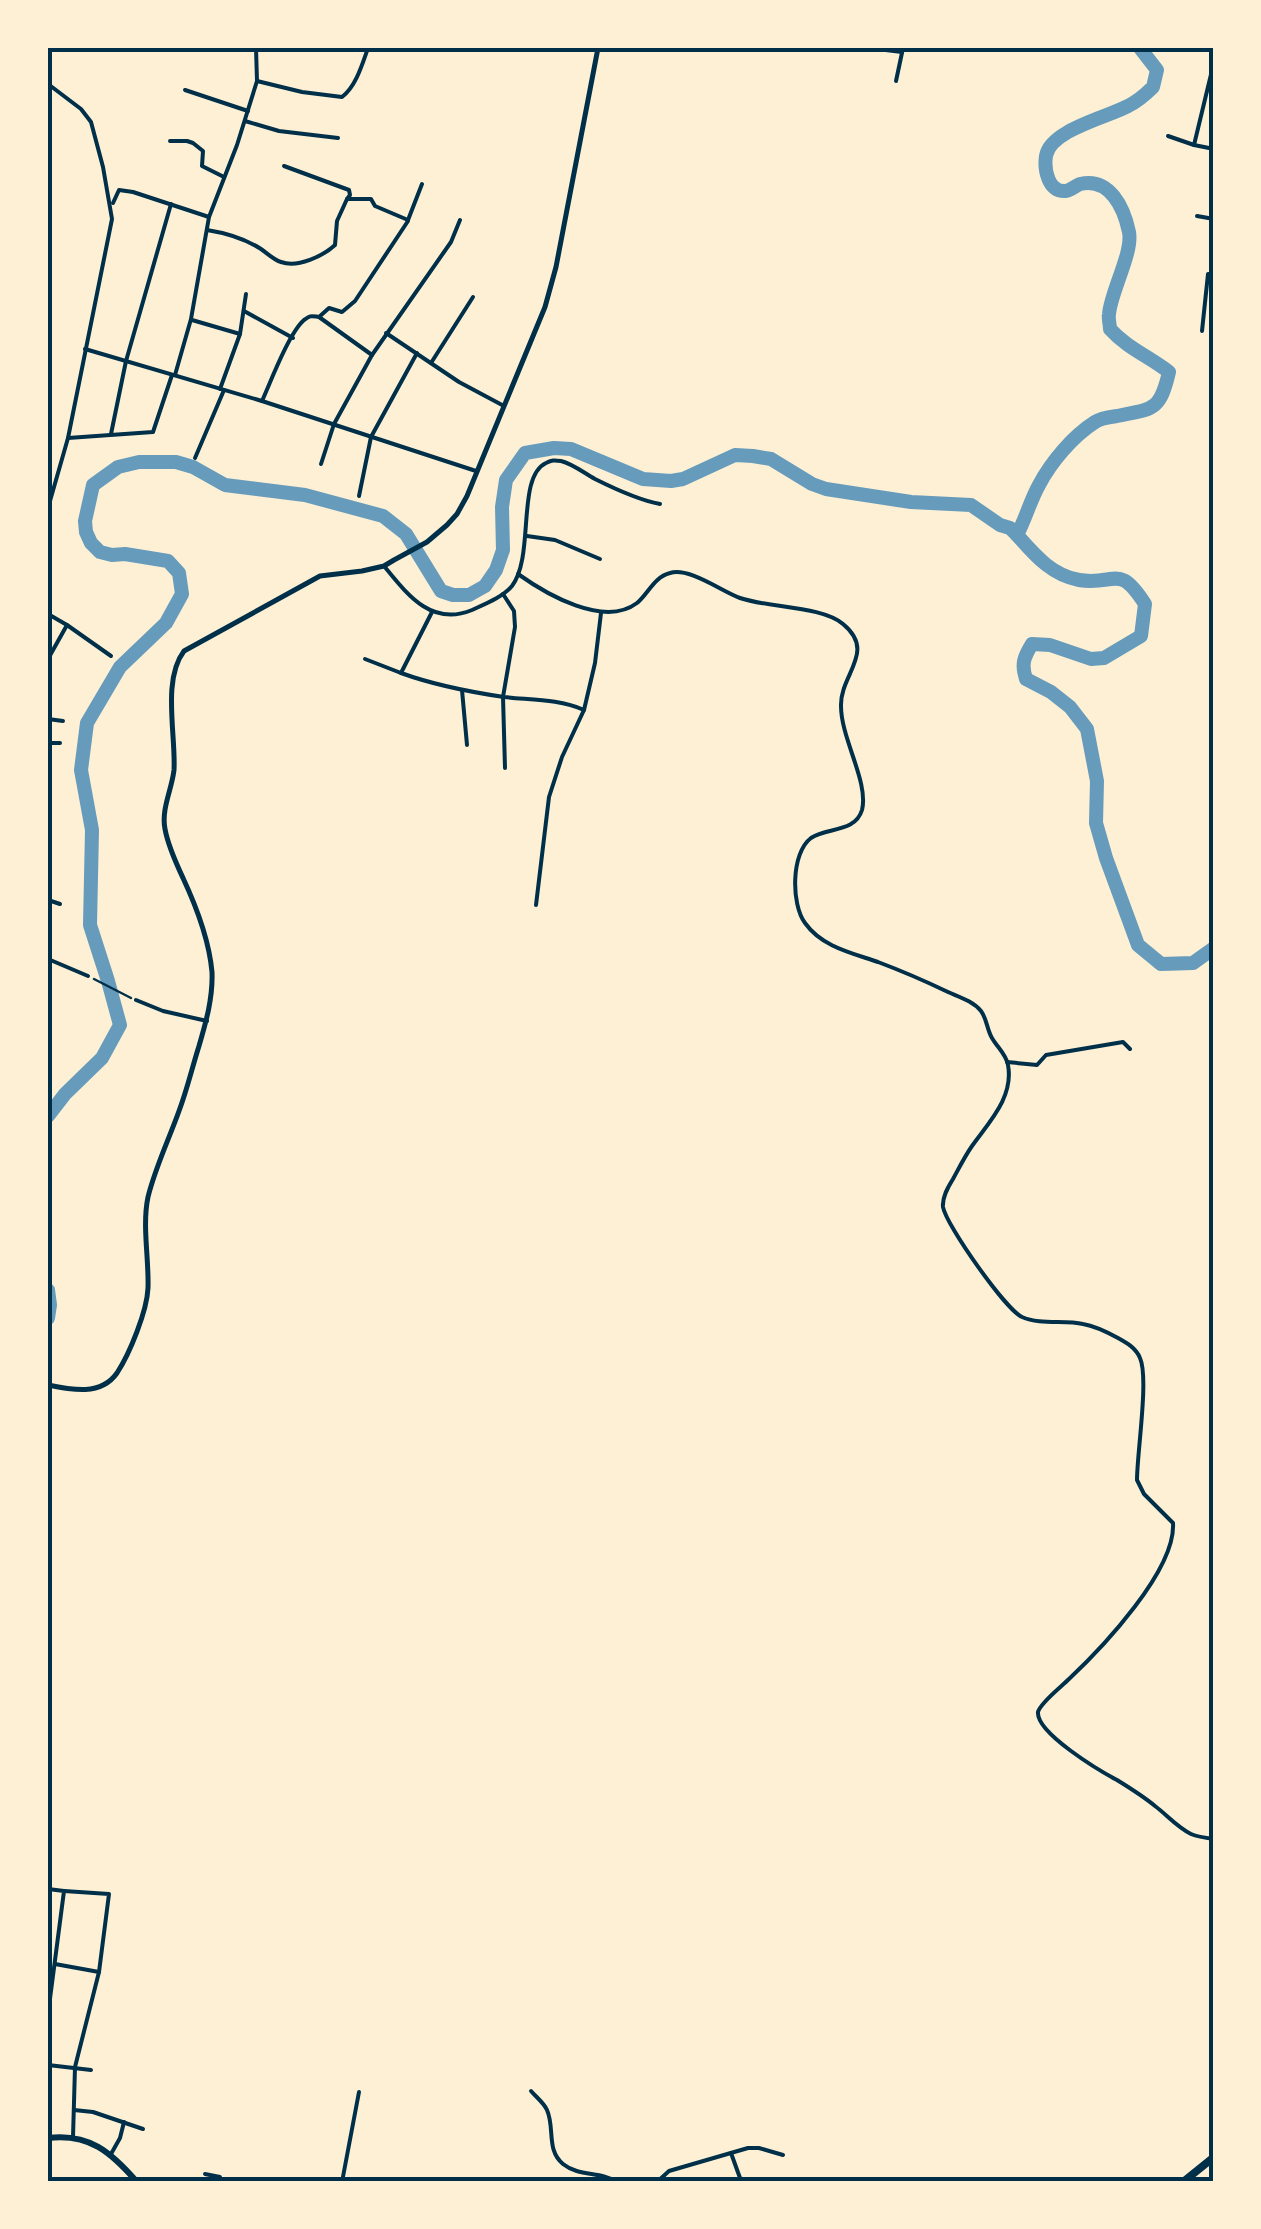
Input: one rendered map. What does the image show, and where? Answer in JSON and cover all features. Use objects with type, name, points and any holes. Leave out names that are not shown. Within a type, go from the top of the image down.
[{"type":"highway","points":[[1183,2182],[1214,2157]]},
{"type":"main road","points":[[48,2138],[86,2141],[110,2154],[137,2182]]},
{"type":"street","points":[[68,438],[153,432],[191,319],[209,217],[257,81],[256,48]]},
{"type":"street","points":[[257,81],[342,97],[354,83],[368,48]]},
{"type":"street","points":[[48,1385],[79,1390],[108,1384],[131,1343],[148,1290],[148,1197],[180,1108],[212,994],[208,944],[164,828],[174,773],[172,698],[179,658],[184,651],[320,576],[384,566],[427,542],[457,514],[544,307],[556,267],[598,48]]},
{"type":"street","points":[[868,48],[903,50],[896,81]]},
{"type":"street","points":[[1194,144],[1214,62]]},
{"type":"street","points":[[48,84],[92,122],[112,220],[68,438],[48,508]]},
{"type":"street","points":[[185,90],[248,111]]},
{"type":"street","points":[[1204,100],[1214,103]]},
{"type":"street","points":[[245,120],[279,132],[338,138]]},
{"type":"street","points":[[1168,136],[1214,148]]},
{"type":"street","points":[[170,141],[193,143],[203,151],[202,166],[224,178]]},
{"type":"street","points":[[206,230],[227,233],[282,263],[302,262],[324,254],[334,245],[337,220],[350,190],[284,166]]},
{"type":"street","points":[[320,317],[329,308],[342,312],[355,301],[408,220],[422,184]]},
{"type":"street","points":[[111,207],[119,190],[209,217]]},
{"type":"street","points":[[347,199],[366,197],[375,206],[408,220]]},
{"type":"street","points":[[112,434],[126,361],[171,204]]},
{"type":"street","points":[[1197,216],[1214,219]]},
{"type":"street","points":[[321,464],[334,424],[372,355],[450,242],[460,220]]},
{"type":"street","points":[[1202,332],[1208,274],[1214,275]]},
{"type":"street","points":[[195,458],[240,334],[246,294]]},
{"type":"street","points":[[431,363],[473,297]]},
{"type":"street","points":[[244,312],[293,338]]},
{"type":"street","points":[[262,400],[301,323],[308,318],[320,317],[372,355]]},
{"type":"street","points":[[191,319],[240,334]]},
{"type":"street","points":[[386,334],[504,406]]},
{"type":"street","points":[[85,349],[262,400],[477,471]]},
{"type":"street","points":[[359,496],[371,437],[416,353]]},
{"type":"street","points":[[384,566],[432,612],[454,615],[503,594],[518,574],[527,536],[526,504],[530,489],[539,467],[548,461],[565,462],[598,480],[660,504]]},
{"type":"street","points":[[527,536],[555,540],[600,558]]},
{"type":"street","points":[[518,574],[546,594],[601,613],[635,605],[661,576],[684,572],[764,605],[825,614],[846,626],[854,636],[857,658],[842,690],[841,722],[862,790],[861,814],[850,825],[816,835],[804,846],[795,883],[797,908],[806,924],[830,944],[923,980],[974,1004],[984,1015],[1007,1062],[1008,1074],[1000,1108],[950,1184],[943,1208],[982,1272],[1012,1310],[1030,1320],[1094,1326],[1138,1354],[1143,1375],[1137,1480],[1144,1494],[1172,1520],[1174,1529],[1163,1560],[1131,1613],[1040,1707],[1040,1722],[1073,1752],[1192,1834],[1214,1839]]},
{"type":"street","points":[[503,594],[514,611],[515,627],[503,696],[505,768]]},
{"type":"street","points":[[401,673],[432,612]]},
{"type":"street","points":[[536,905],[550,797],[556,771],[584,710],[601,613]]},
{"type":"street","points":[[48,614],[111,656]]},
{"type":"street","points":[[48,659],[67,625]]},
{"type":"street","points":[[365,658],[462,690],[558,702],[584,710]]},
{"type":"street","points":[[462,690],[467,745]]},
{"type":"street","points":[[48,719],[63,721]]},
{"type":"street","points":[[48,743],[60,743]]},
{"type":"street","points":[[48,900],[60,904]]},
{"type":"street","points":[[48,958],[88,976]]},
{"type":"street","points":[[136,1000],[207,1021]]},
{"type":"street","points":[[1007,1062],[1037,1065],[1046,1055],[1122,1042],[1130,1049]]},
{"type":"street","points":[[48,1889],[109,1894],[99,1972],[75,2067],[73,2137]]},
{"type":"street","points":[[48,2014],[64,1892]]},
{"type":"street","points":[[54,1964],[99,1972]]},
{"type":"street","points":[[48,2065],[91,2070]]},
{"type":"street","points":[[342,2182],[359,2092]]},
{"type":"street","points":[[530,2092],[548,2113],[556,2157],[567,2168],[582,2174],[605,2175],[617,2182]]},
{"type":"street","points":[[74,2110],[93,2112],[143,2129]]},
{"type":"street","points":[[110,2154],[124,2122]]},
{"type":"street","points":[[657,2182],[669,2172],[731,2153],[759,2148],[783,2154]]},
{"type":"street","points":[[731,2153],[740,2178],[749,2182]]},
{"type":"street","points":[[205,2174],[220,2177],[220,2182]]},
{"type":"path","points":[[88,976],[136,1000]]},
{"type":"waterway","points":[[48,1116],[102,1058],[120,1025],[90,925],[92,830],[81,770],[87,723],[120,667],[166,623],[182,594],[179,573],[168,561],[112,555],[100,552],[91,543],[85,521],[93,485],[118,467],[139,462],[176,462],[225,485],[305,495],[383,516],[406,534],[441,591],[453,595],[469,595],[485,586],[496,570],[503,550],[506,480],[525,453],[554,448],[571,449],[643,479],[671,481],[735,455],[771,459],[826,489],[911,502],[971,505],[1017,535],[1044,476],[1071,442],[1097,421],[1153,406],[1162,394],[1169,372],[1110,329],[1111,305],[1129,241],[1119,204],[1107,190],[1091,183],[1060,191],[1048,179],[1046,167],[1046,156],[1058,139],[1132,104],[1153,87],[1157,70],[1140,48]]},
{"type":"waterway","points":[[1017,535],[1060,574],[1079,580],[1122,580],[1145,604],[1141,636],[1104,658],[1091,659],[1050,645],[1032,644],[1024,661],[1024,674],[1070,707],[1087,729],[1097,781],[1096,823],[1138,945],[1161,964],[1193,963],[1214,948]]},
{"type":"waterway","points":[[48,1290],[48,1318]]}]
